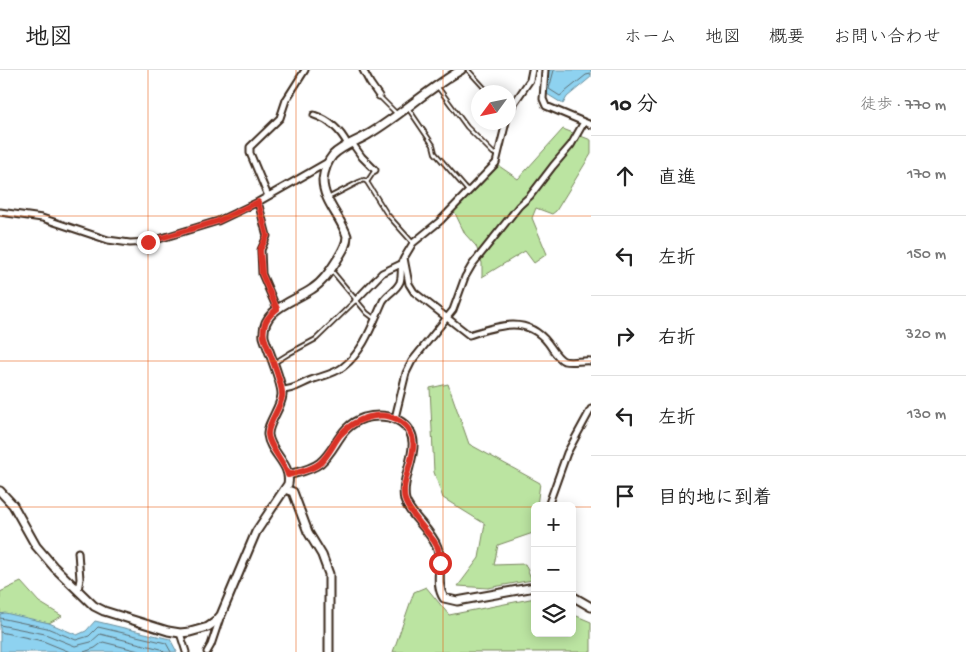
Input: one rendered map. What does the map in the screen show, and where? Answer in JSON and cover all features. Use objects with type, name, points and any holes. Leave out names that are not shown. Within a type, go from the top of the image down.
[{"type":"street","points":[[268,196],[250,153],[250,147],[280,118],[286,100],[305,70]]},
{"type":"street","points":[[363,70],[379,96]]},
{"type":"street","points":[[207,652],[256,532],[288,484],[286,468],[268,433],[281,400],[282,390],[263,329],[270,314],[311,290],[331,270],[344,250],[347,236],[327,198],[323,181],[325,170],[334,154],[370,134],[461,70]]},
{"type":"street","points":[[516,101],[530,80],[532,70]]},
{"type":"street","points":[[545,70],[543,99],[546,106],[591,126]]},
{"type":"street","points":[[314,115],[339,130],[375,170]]},
{"type":"street","points":[[395,418],[406,373],[412,361],[453,310],[465,277],[472,265],[571,145],[584,122]]},
{"type":"street","points":[[282,390],[291,390],[342,368],[352,359],[369,333],[386,296],[394,291],[399,284],[402,275],[401,264],[413,243],[440,221],[496,163],[504,130]]},
{"type":"street","points":[[0,212],[42,218],[108,240],[130,243],[148,242],[218,221],[258,202],[329,162]]},
{"type":"street","points":[[258,202],[267,236],[260,250],[262,274],[277,309]]},
{"type":"street","points":[[404,258],[409,284],[414,292],[469,334],[498,325],[525,326],[536,332],[546,341],[559,358],[564,361],[591,361]]},
{"type":"street","points":[[356,300],[382,273],[401,264]]},
{"type":"street","points":[[549,502],[567,453],[591,409]]},
{"type":"street","points":[[288,475],[317,465],[327,456],[341,434],[355,423],[371,416],[395,418],[404,423],[413,437],[413,453],[405,494],[406,500],[438,548],[440,587],[444,598],[457,601],[531,588]]},
{"type":"street","points":[[285,489],[292,492],[308,532],[322,555],[329,574],[329,652]]},
{"type":"street","points":[[0,491],[13,505],[36,546],[54,567],[94,606],[104,611],[180,633],[208,627],[221,615]]},
{"type":"street","points":[[78,552],[80,579],[78,590]]},
{"type":"street","points":[[576,598],[591,607]]},
{"type":"street","points":[[180,633],[186,652]]},
{"type":"lane","points":[[468,70],[482,85]]},
{"type":"lane","points":[[437,86],[468,127],[498,156]]},
{"type":"lane","points":[[379,96],[398,115]]},
{"type":"lane","points":[[408,108],[433,145],[435,153],[468,191]]},
{"type":"lane","points":[[368,182],[375,170]]},
{"type":"lane","points":[[327,198],[364,180],[368,182],[387,214],[413,243]]},
{"type":"lane","points":[[331,270],[367,313],[375,319]]},
{"type":"lane","points":[[273,364],[316,339],[356,300]]},
{"type":"green space","points":[[563,129],[591,140],[591,154],[556,211],[552,214],[536,208],[532,218],[547,254],[534,263],[525,251],[482,277],[482,263],[476,246],[465,234],[454,211],[499,166],[518,179]]},
{"type":"green space","points":[[448,384],[469,444],[540,483],[538,502],[531,502],[531,534],[498,545],[494,565],[525,564],[531,580],[488,588],[458,586],[479,558],[485,524],[443,498],[434,472],[430,388]]},
{"type":"green space","points":[[21,582],[39,602],[62,616],[49,623],[0,614],[0,592]]},
{"type":"green space","points":[[426,587],[449,615],[531,599],[531,637],[576,637],[576,616],[591,622],[591,652],[393,652],[414,592]]},
{"type":"water","points":[[549,70],[591,70],[591,77],[567,97],[563,104],[542,91]]},
{"type":"water","points":[[5,613],[49,623],[77,635],[86,631],[95,621],[170,639],[177,652],[0,652],[0,614]]},
{"type":"route","points":[[148,242],[218,221],[258,202],[267,236],[260,250],[262,274],[277,309],[270,314],[265,322],[263,329],[264,337],[282,390],[281,400],[268,433],[271,442],[288,475],[311,468],[322,462],[337,438],[362,419],[371,416],[386,416],[404,423],[413,437],[414,445],[406,484],[406,500],[408,506],[438,548],[440,563]]}]
